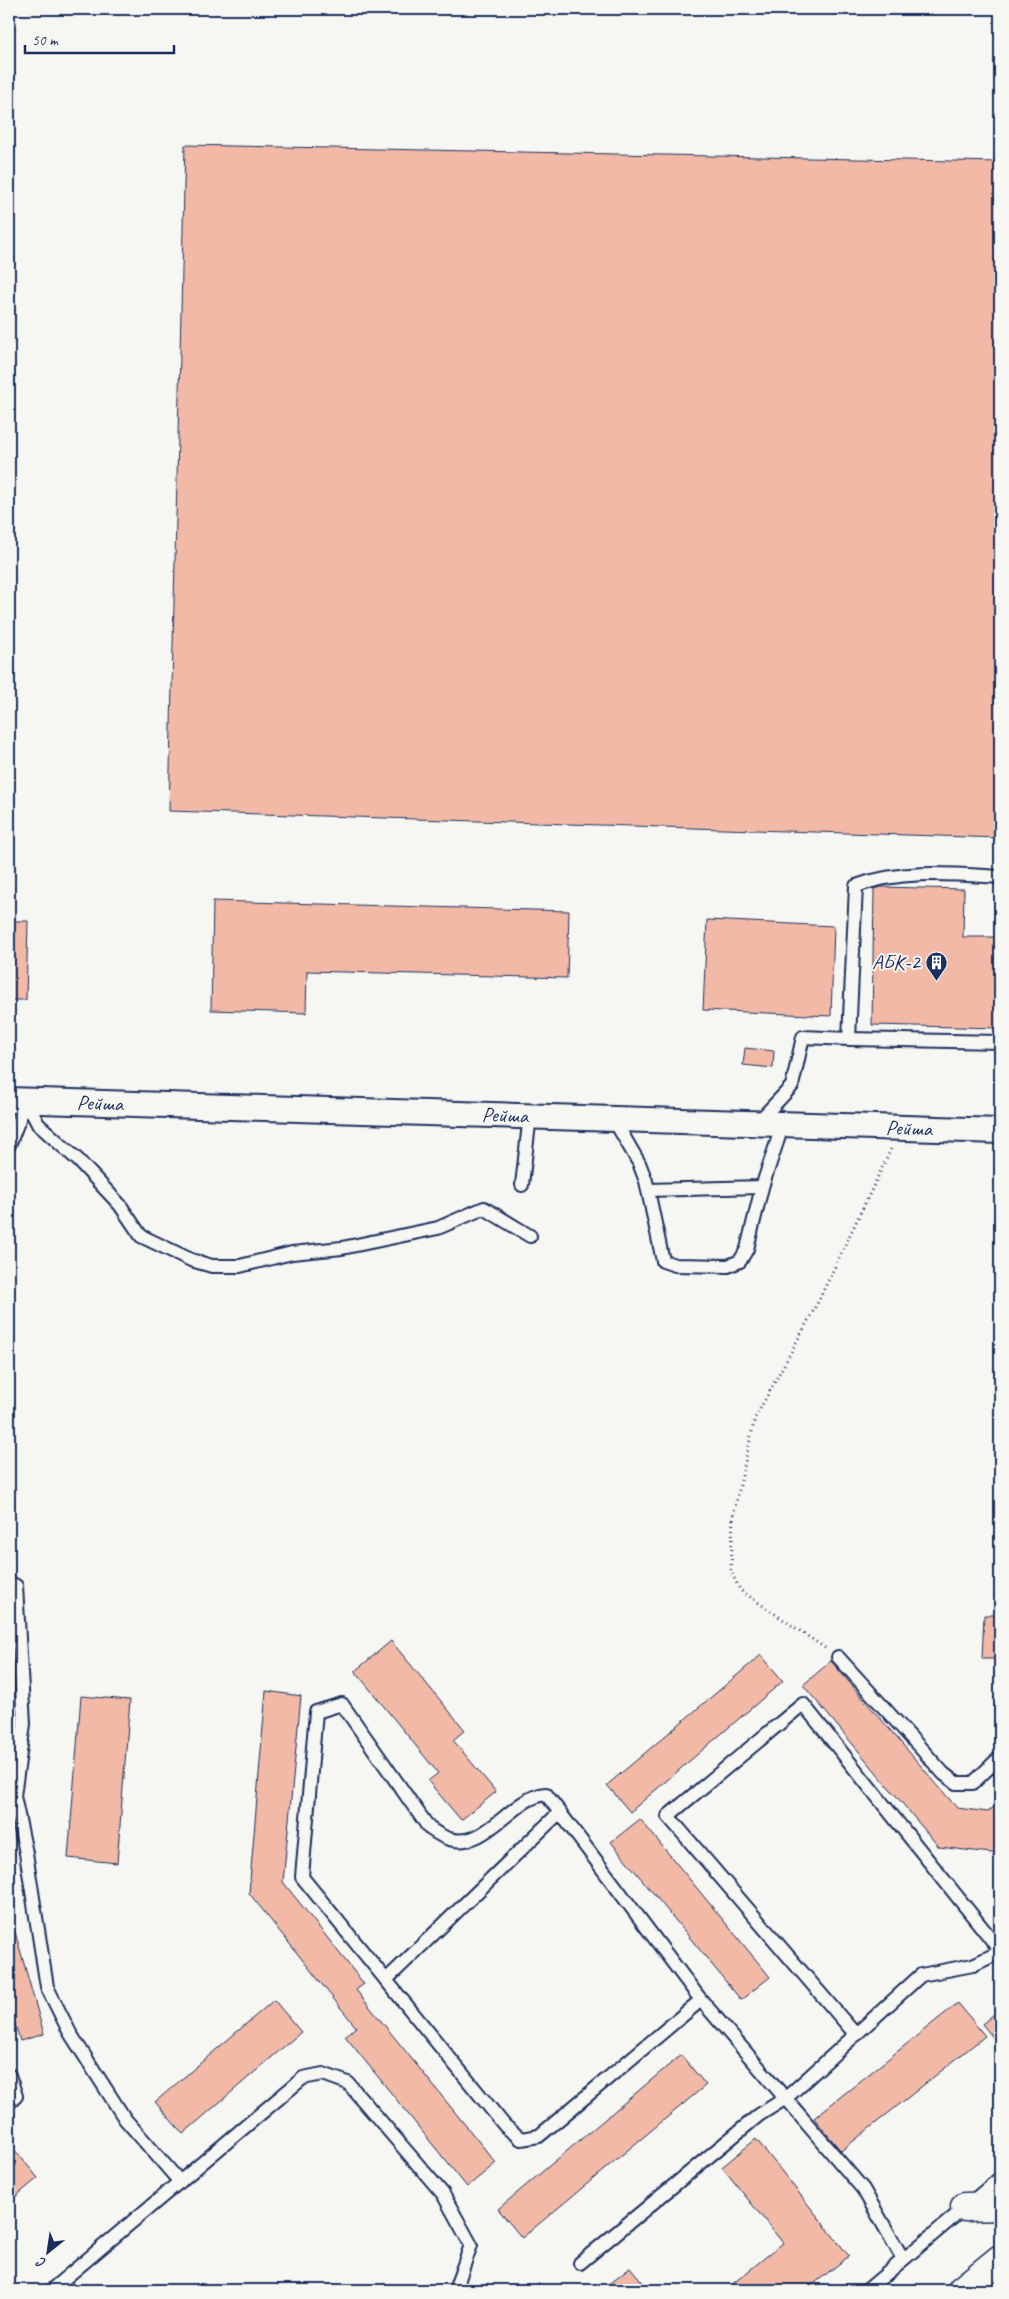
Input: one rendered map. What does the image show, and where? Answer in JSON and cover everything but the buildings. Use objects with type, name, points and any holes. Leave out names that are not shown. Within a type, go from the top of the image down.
[{"type":"main road","points":[[965,2208],[1000,2206]]},
{"type":"main road","points":[[962,2290],[1000,2259]]},
{"type":"street","name":"Рейша","points":[[17,1100],[1000,1131]]},
{"type":"lane","points":[[850,1038],[856,886],[878,878],[940,874],[1000,876]]},
{"type":"lane","points":[[758,1122],[792,1086],[803,1037],[1000,1042]]},
{"type":"lane","points":[[9,1145],[17,1100]]},
{"type":"lane","points":[[17,1100],[38,1124],[78,1160],[120,1205],[141,1236],[191,1260],[212,1266],[240,1266],[292,1253],[342,1248],[438,1228],[484,1208],[530,1236]]},
{"type":"lane","points":[[522,1185],[530,1115]]},
{"type":"lane","points":[[613,1118],[639,1162],[648,1190],[663,1261],[675,1265],[728,1266],[740,1261],[747,1249],[762,1187],[783,1124]]},
{"type":"lane","points":[[648,1190],[762,1187]]},
{"type":"lane","points":[[9,1582],[16,1586],[24,1724],[14,1796],[26,1853],[47,1987],[70,2033],[125,2118],[180,2182]]},
{"type":"lane","points":[[838,1657],[944,1774],[956,1783],[973,1783],[1000,1758]]},
{"type":"lane","points":[[701,2000],[539,2136],[521,2139],[505,2126],[302,1877],[316,1712],[342,1704],[429,1828],[449,1839],[473,1840],[535,1795],[546,1794],[701,2000],[864,2189],[903,2259]]},
{"type":"lane","points":[[580,2263],[759,2115],[786,2098],[856,2035],[921,1975],[973,1965],[1000,1951],[803,1704],[668,1816],[856,2035]]},
{"type":"lane","points":[[386,1980],[560,1812]]},
{"type":"lane","points":[[51,2290],[304,2078],[323,2074],[348,2083],[443,2194],[471,2245],[455,2290]]},
{"type":"lane","points":[[9,2075],[16,2096],[9,2103]]},
{"type":"lane","points":[[867,2290],[1000,2178]]},
{"type":"path","points":[[838,1657],[740,1590],[731,1572],[733,1516],[755,1418],[816,1306],[900,1128]]},
{"type":"place","name":"АБК-2","points":[[936,981]]}]
